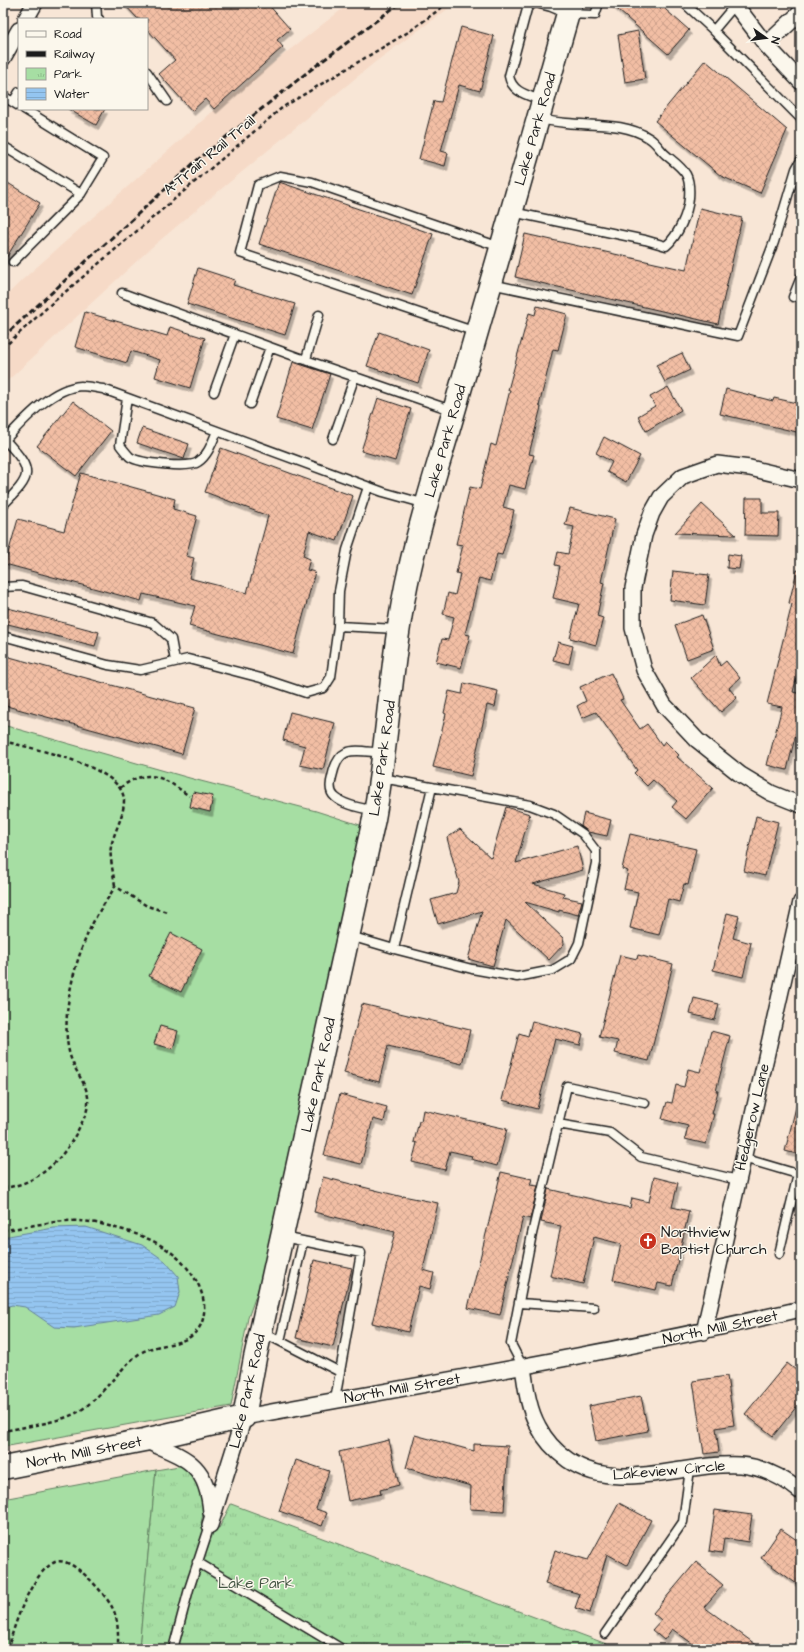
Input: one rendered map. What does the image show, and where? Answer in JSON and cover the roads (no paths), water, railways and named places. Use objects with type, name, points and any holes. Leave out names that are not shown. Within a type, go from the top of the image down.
[{"type":"main road","name":"Lake Park Road","points":[[244,1417],[261,1332],[375,811],[381,778],[399,629],[409,570],[570,9]]},
{"type":"main road","name":"North Mill Street","points":[[3,1468],[144,1440],[244,1417]]},
{"type":"street","points":[[27,18],[35,3]]},
{"type":"street","points":[[734,4],[766,45],[801,82]]},
{"type":"street","points":[[766,45],[801,12]]},
{"type":"street","points":[[3,58],[18,32]]},
{"type":"street","points":[[801,480],[750,468],[717,464],[683,476],[661,497],[652,513],[644,535],[633,588],[633,628],[644,670],[664,705],[697,740],[741,775],[771,793],[801,805]]},
{"type":"street","name":"Hedgerow Lane","points":[[704,1332],[801,902]]},
{"type":"street","name":"North Mill Street","points":[[244,1417],[523,1367],[704,1332],[801,1309]]},
{"type":"street","name":"Lakeview Circle","points":[[523,1367],[530,1404],[537,1426],[552,1447],[571,1462],[590,1472],[611,1476],[622,1476],[725,1465],[752,1467],[778,1476],[801,1492]]},
{"type":"street","name":"Lake Park Road","points":[[211,1522],[244,1417]]},
{"type":"street","name":"Lake Park Road","points":[[144,1440],[183,1457],[194,1465],[199,1471],[210,1497],[211,1522]]},
{"type":"lane","points":[[96,3],[98,18]]},
{"type":"lane","points":[[511,212],[645,240],[666,246],[674,239],[689,201],[690,183],[682,168],[663,153],[651,138],[640,133],[611,125],[566,123],[541,110],[514,89],[510,82],[509,76],[527,9],[530,5],[536,3],[595,15],[599,3]]},
{"type":"lane","points":[[684,3],[714,30],[801,119]]},
{"type":"lane","points":[[714,30],[734,4]]},
{"type":"lane","points":[[148,73],[167,101]]},
{"type":"lane","points":[[3,96],[16,104]]},
{"type":"lane","points":[[13,262],[81,194],[103,158],[26,110]]},
{"type":"lane","points":[[3,146],[81,194]]},
{"type":"lane","points":[[490,284],[738,336],[774,242],[796,170],[801,160]]},
{"type":"lane","points":[[477,332],[240,253],[258,185],[280,176],[312,182],[501,247]]},
{"type":"lane","points":[[793,297],[801,277]]},
{"type":"lane","points":[[122,293],[454,412]]},
{"type":"lane","points":[[306,359],[319,315]]},
{"type":"lane","points":[[214,392],[235,334]]},
{"type":"lane","points":[[250,404],[270,347]]},
{"type":"lane","points":[[333,439],[355,376]]},
{"type":"lane","points":[[3,505],[20,488],[27,478],[26,467],[15,450],[4,441],[28,416],[60,391],[82,386],[103,389],[368,487],[427,505]]},
{"type":"lane","points":[[127,398],[120,445],[131,457],[147,462],[180,465],[196,464],[207,454],[217,431]]},
{"type":"lane","points":[[3,636],[114,666],[140,670],[188,659],[261,678],[306,693],[324,688],[331,677],[338,626],[339,591],[347,550],[368,487]]},
{"type":"lane","points":[[3,587],[22,586],[153,623],[171,639],[175,662]]},
{"type":"lane","points":[[338,626],[399,629]]},
{"type":"lane","points":[[375,811],[342,802],[333,796],[330,787],[334,769],[341,755],[345,752],[354,750],[384,753]]},
{"type":"lane","points":[[348,935],[394,949],[472,969],[517,977],[553,970],[571,959],[579,943],[596,863],[596,851],[583,834],[554,814],[530,805],[381,778]]},
{"type":"lane","points":[[394,949],[432,787]]},
{"type":"lane","points":[[523,1367],[511,1344],[532,1234],[567,1086],[645,1103]]},
{"type":"lane","points":[[558,1124],[610,1133],[641,1157],[738,1180]]},
{"type":"lane","points":[[743,1158],[799,1175],[779,1254]]},
{"type":"lane","points":[[282,1237],[361,1253],[335,1400]]},
{"type":"lane","points":[[280,1342],[303,1241]]},
{"type":"lane","points":[[519,1303],[594,1308]]},
{"type":"lane","points":[[261,1332],[340,1372]]},
{"type":"lane","points":[[605,1634],[683,1522],[690,1469]]},
{"type":"lane","name":"Lake Park Road","points":[[173,1649],[211,1522]]},
{"type":"lane","points":[[198,1562],[342,1649]]},
{"type":"water","points":[[86,1227],[142,1245],[165,1261],[178,1276],[180,1292],[175,1307],[159,1315],[74,1328],[54,1327],[25,1307],[12,1305],[3,1308],[3,1237],[54,1228]]},
{"type":"railway","points":[[3,337],[195,162],[309,71],[400,3]]},
{"type":"place","name":"Northview Baptist Church","points":[[648,1241]]},
{"type":"park label","name":"Lake Park","points":[[256,1583]]}]
